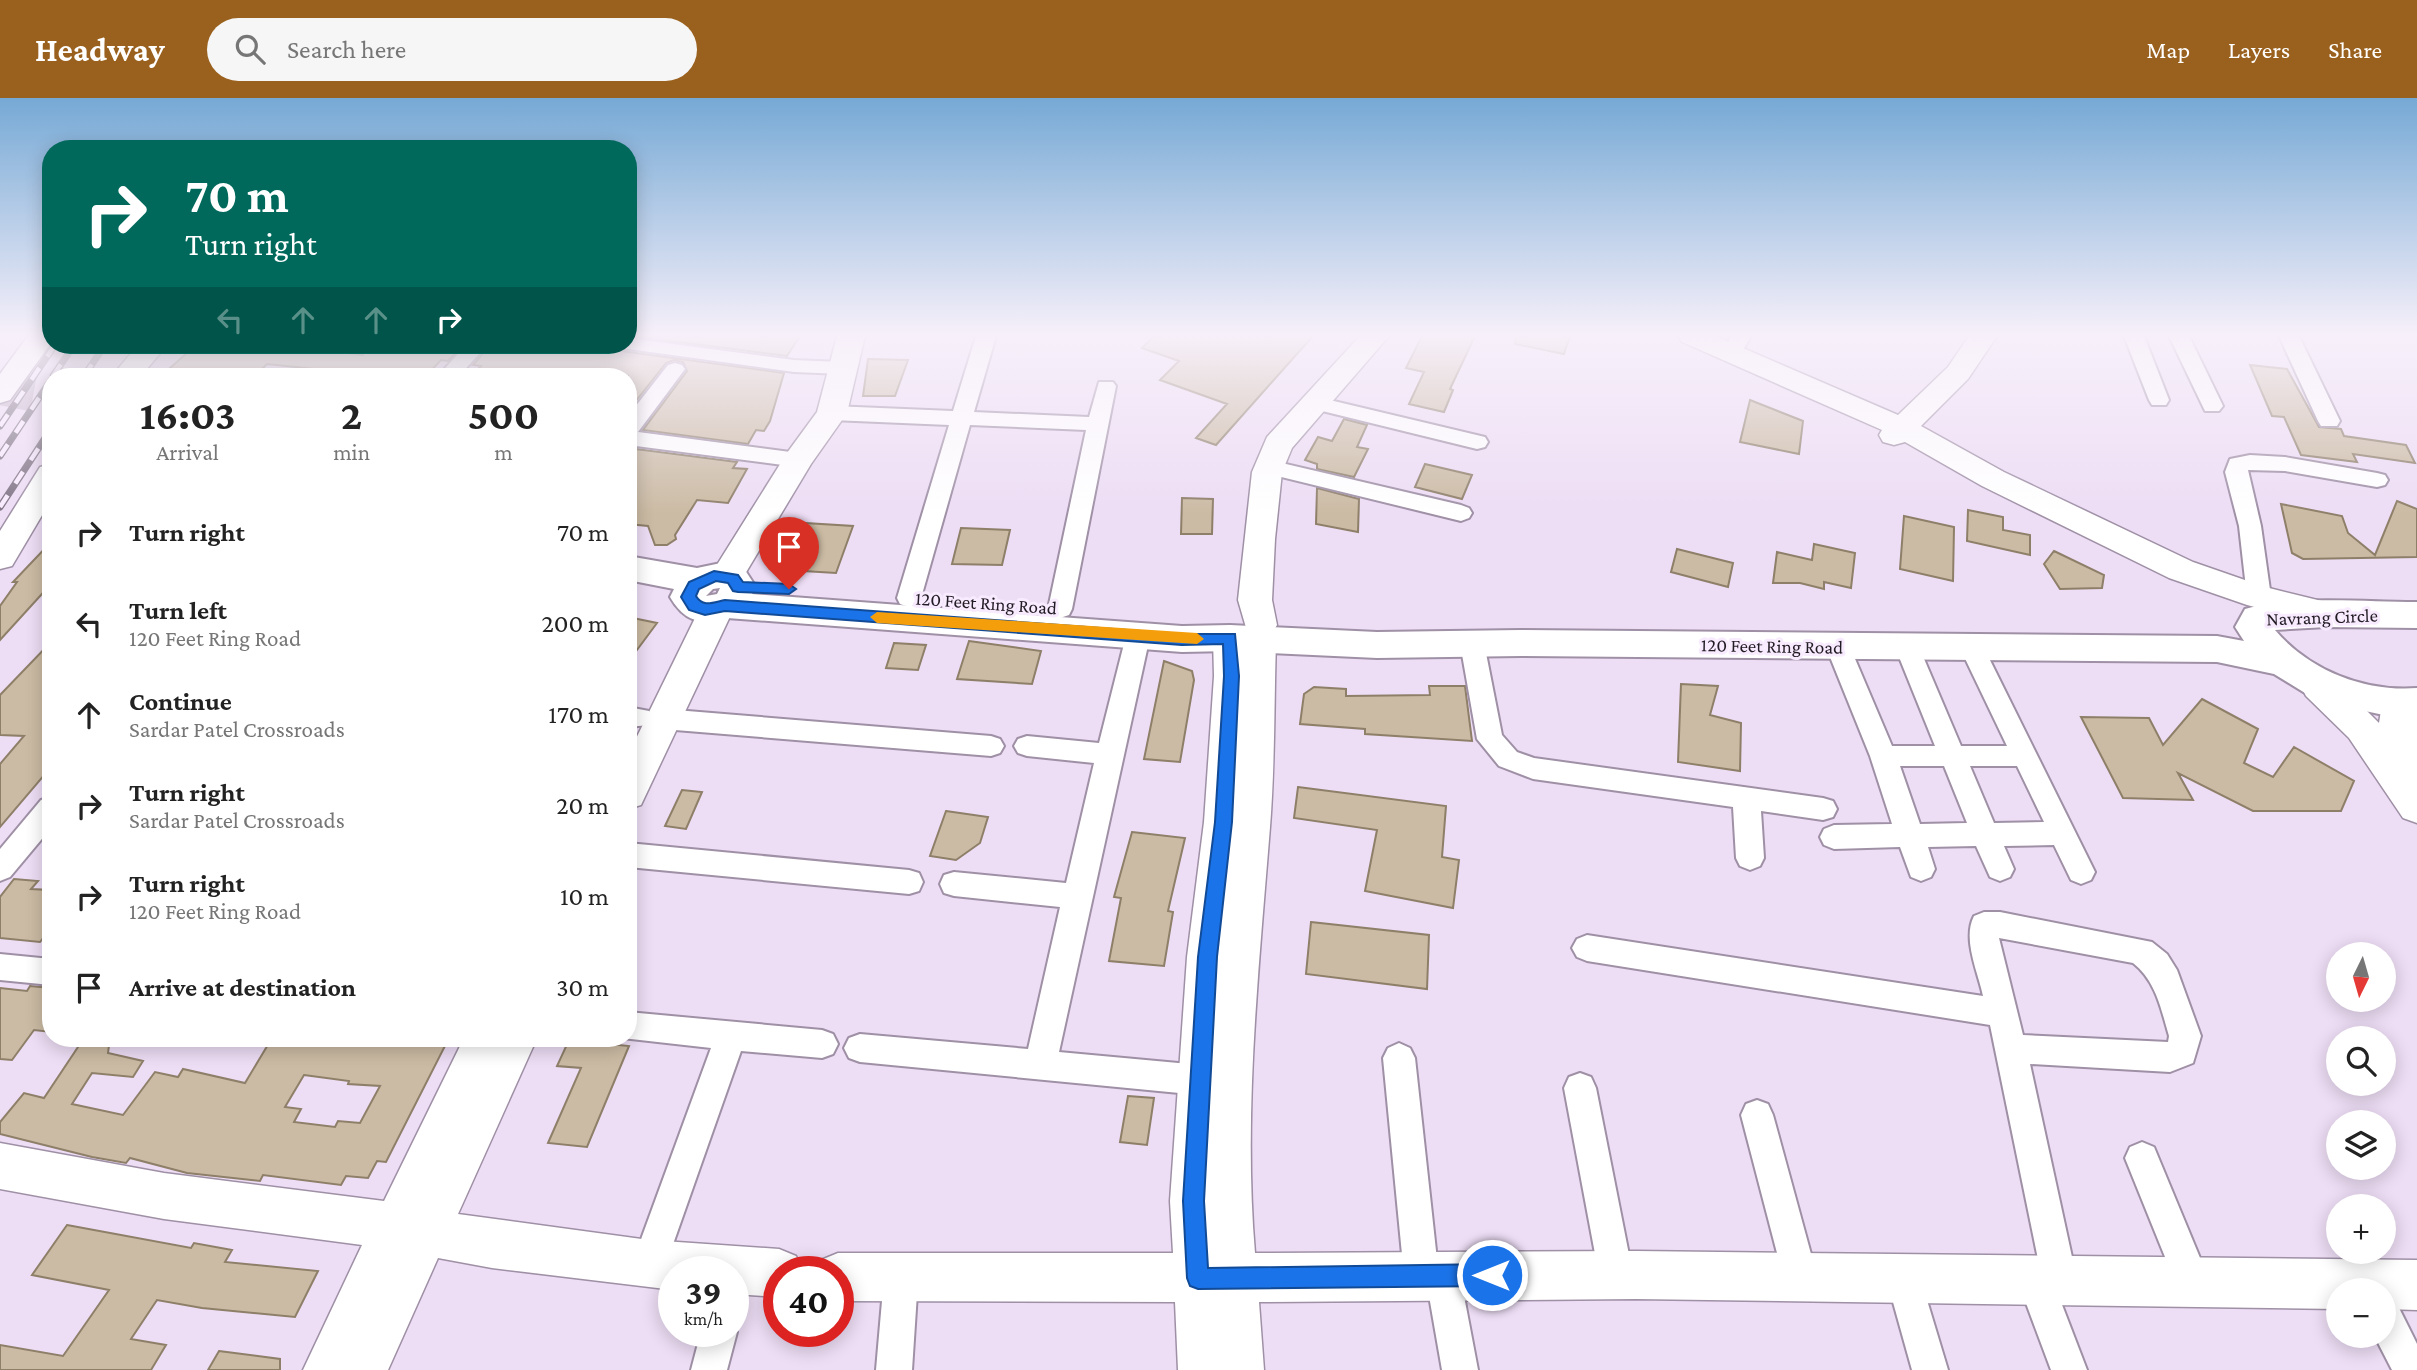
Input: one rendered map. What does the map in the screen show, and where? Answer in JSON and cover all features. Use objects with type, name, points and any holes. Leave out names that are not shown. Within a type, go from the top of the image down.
[{"type":"main road","name":"120 Feet Ring Road","points":[[637,571],[712,593],[909,598],[1187,618],[1245,632],[1377,645],[1472,643],[2217,649],[2283,662]]},
{"type":"main road","name":"120 Feet Ring Road","points":[[637,584],[1182,639],[1245,632],[1513,627],[2197,634],[2256,612]]},
{"type":"main road","name":"Navrang Circle","points":[[2256,612],[2258,618],[2326,614],[2417,615]]},
{"type":"main road","name":"Navrang Circle","points":[[2256,612],[2266,646],[2283,662],[2319,686],[2411,705]]},
{"type":"street","points":[[637,419],[655,395]]},
{"type":"street","points":[[790,460],[811,395]]},
{"type":"street","points":[[637,742],[640,724],[712,593],[790,460],[832,413],[832,395]]},
{"type":"street","points":[[909,598],[968,395]]},
{"type":"street","points":[[1060,609],[1104,395]]},
{"type":"street","points":[[1203,1370],[1227,1201],[1237,959],[1251,824],[1245,632],[1241,599],[1255,471],[1266,440],[1307,395]]},
{"type":"street","points":[[1238,1370],[1194,1201],[1208,957],[1223,822],[1232,676],[1255,600],[1259,539],[1269,467],[1278,444],[1324,395]]},
{"type":"street","points":[[1812,395],[1898,431]]},
{"type":"street","points":[[1832,395],[1993,479],[2181,570],[2256,612]]},
{"type":"street","points":[[1898,431],[1935,395]]},
{"type":"street","points":[[2157,395],[2159,400]]},
{"type":"street","points":[[2207,395],[2212,406]]},
{"type":"street","points":[[2317,395],[2329,421]]},
{"type":"street","points":[[1317,403],[1477,442]]},
{"type":"street","points":[[832,413],[962,416],[1098,424]]},
{"type":"street","points":[[637,439],[790,460]]},
{"type":"street","points":[[2256,612],[2250,526],[2236,472],[2238,464],[2248,461],[2267,463],[2377,480]]},
{"type":"street","points":[[1269,467],[1461,513]]},
{"type":"street","points":[[0,558],[42,489]]},
{"type":"street","points":[[2364,614],[2417,604]]},
{"type":"street","points":[[1040,1065],[1109,754],[1139,636]]},
{"type":"street","points":[[1472,643],[1490,739],[1508,759],[1533,768],[1823,809]]},
{"type":"street","points":[[1838,647],[1883,756],[1908,837],[1921,869]]},
{"type":"street","points":[[1907,647],[2000,869]]},
{"type":"street","points":[[1972,648],[2081,872]]},
{"type":"street","points":[[2319,686],[2362,729],[2417,807]]},
{"type":"street","points":[[2411,705],[2395,726],[2399,742],[2417,772]]},
{"type":"street","points":[[640,724],[991,746]]},
{"type":"street","points":[[1027,746],[1109,754]]},
{"type":"street","points":[[1883,756],[2026,756]]},
{"type":"street","points":[[1746,798],[1750,858]]},
{"type":"street","points":[[0,869],[42,819]]},
{"type":"street","points":[[1834,837],[2063,833]]},
{"type":"street","points":[[637,856],[909,882]]},
{"type":"street","points":[[954,884],[1078,897]]},
{"type":"street","points":[[2010,1049],[2170,1057],[2182,1053],[2185,1036],[2166,980],[2156,963],[2141,951],[2000,925],[1984,925],[1984,938],[2010,1049],[2047,1280],[2069,1370]]},
{"type":"street","points":[[1587,948],[2003,1013]]},
{"type":"street","points":[[0,967],[42,971]]},
{"type":"street","points":[[637,1027],[822,1044]]},
{"type":"street","points":[[649,1264],[731,1036]]},
{"type":"street","points":[[362,1370],[410,1230],[482,1047]]},
{"type":"street","points":[[328,1370],[410,1230],[510,1047]]},
{"type":"street","points":[[860,1048],[1200,1080]]},
{"type":"street","points":[[1399,1058],[1432,1275],[1460,1370]]},
{"type":"street","points":[[1580,1088],[1616,1275]]},
{"type":"street","points":[[1757,1115],[1800,1276]]},
{"type":"street","points":[[2142,1158],[2192,1282]]},
{"type":"street","points":[[0,1166],[164,1196],[344,1218],[492,1244],[658,1265]]},
{"type":"street","points":[[854,1277],[1215,1278],[1432,1275],[1903,1277],[2192,1282],[2326,1293]]},
{"type":"street","points":[[1903,1277],[1930,1370]]},
{"type":"street","points":[[894,1370],[901,1278]]},
{"type":"street","points":[[2396,1291],[2417,1285]]},
{"type":"street","points":[[2396,1341],[2411,1370]]},
{"type":"street","points":[[709,1370],[715,1347]]},
{"type":"building","points":[[669,395],[777,395],[764,431],[756,430],[748,444],[643,430]]},
{"type":"building","points":[[1203,395],[1260,395],[1216,445],[1196,438],[1227,404]]},
{"type":"building","points":[[1413,395],[1451,395],[1444,412],[1409,404]]},
{"type":"building","points":[[2263,395],[2302,395],[2319,427],[2341,429],[2344,436],[2406,445],[2415,463],[2353,454],[2357,462],[2301,455],[2284,417],[2272,416]]},
{"type":"building","points":[[1750,400],[1803,421],[1799,454],[1740,442]]},
{"type":"building","points":[[1344,419],[1367,425],[1357,447],[1368,449],[1354,477],[1317,469],[1317,464],[1305,460],[1318,437],[1332,441]]},
{"type":"building","points":[[637,449],[737,462],[733,468],[747,469],[728,503],[697,500],[675,535],[676,539],[667,545],[655,545],[648,526],[637,525]]},
{"type":"building","points":[[1425,464],[1472,475],[1462,499],[1415,487]]},
{"type":"building","points":[[1317,488],[1359,499],[1358,532],[1316,524]]},
{"type":"building","points":[[1182,498],[1213,499],[1212,534],[1181,534]]},
{"type":"building","points":[[2397,501],[2417,509],[2417,557],[2303,559],[2292,553],[2281,504],[2342,516],[2348,533],[2375,555]]},
{"type":"building","points":[[1968,510],[2003,517],[2003,530],[2030,535],[2030,555],[1967,541]]},
{"type":"building","points":[[1904,516],[1954,527],[1953,581],[1900,569]]},
{"type":"building","points":[[789,522],[853,526],[836,573],[770,569]]},
{"type":"building","points":[[961,528],[1010,530],[1002,565],[952,564]]},
{"type":"building","points":[[1814,544],[1855,553],[1851,588],[1824,582],[1824,589],[1800,583],[1773,583],[1777,552],[1812,560]]},
{"type":"building","points":[[1677,549],[1733,563],[1728,587],[1671,572]]},
{"type":"building","points":[[42,551],[42,594],[0,640],[0,606],[17,582],[13,582]]},
{"type":"building","points":[[2054,551],[2104,575],[2102,588],[2060,589],[2044,564]]},
{"type":"building","points":[[637,619],[657,623],[637,650]]},
{"type":"building","points":[[969,641],[1041,651],[1032,684],[957,679]]},
{"type":"building","points":[[894,643],[926,645],[918,670],[886,668]]},
{"type":"building","points":[[42,651],[42,778],[0,827],[0,764],[24,736],[0,735],[0,695]]},
{"type":"building","points":[[1164,661],[1192,671],[1194,680],[1180,762],[1144,759]]},
{"type":"building","points":[[1681,684],[1718,686],[1710,715],[1741,723],[1740,771],[1678,762]]},
{"type":"building","points":[[1429,686],[1465,686],[1472,741],[1365,734],[1365,729],[1300,724],[1304,694],[1314,687],[1346,689],[1346,696],[1430,695]]},
{"type":"building","points":[[2202,699],[2258,729],[2244,763],[2273,777],[2294,747],[2354,781],[2341,811],[2253,811],[2178,773],[2193,800],[2123,798],[2081,717],[2149,718],[2163,745]]},
{"type":"building","points":[[1298,787],[1446,806],[1442,857],[1459,860],[1453,908],[1365,891],[1377,830],[1294,818]]},
{"type":"building","points":[[682,790],[702,792],[686,829],[665,826]]},
{"type":"building","points":[[946,811],[988,817],[980,843],[956,860],[930,856]]},
{"type":"building","points":[[1132,832],[1185,838],[1168,911],[1173,912],[1164,966],[1109,961],[1121,898],[1114,897]]},
{"type":"building","points":[[14,879],[38,881],[31,889],[42,890],[40,942],[0,938],[0,897]]},
{"type":"building","points":[[1311,922],[1429,935],[1427,989],[1306,974]]},
{"type":"building","points":[[30,986],[42,987],[42,1031],[34,1030],[12,1060],[0,1059],[0,988],[27,991]]},
{"type":"building","points":[[78,1047],[109,1047],[108,1053],[143,1061],[133,1077],[92,1073],[72,1104],[123,1115],[155,1072],[178,1077],[183,1069],[245,1083],[267,1047],[444,1047],[386,1162],[377,1161],[368,1178],[346,1176],[341,1185],[263,1175],[260,1181],[187,1173],[130,1158],[126,1163],[92,1157],[0,1134],[0,1122],[24,1093],[44,1098]],"holes":[[[304,1075],[349,1081],[348,1084],[380,1086],[360,1123],[338,1121],[335,1127],[294,1122],[301,1109],[285,1107]]]},
{"type":"building","points":[[566,1047],[629,1047],[587,1147],[548,1143],[581,1068],[557,1066]]},
{"type":"building","points":[[1128,1096],[1154,1098],[1147,1145],[1120,1142]]},
{"type":"building","points":[[67,1225],[191,1248],[194,1243],[232,1250],[225,1262],[318,1271],[295,1317],[202,1308],[157,1300],[131,1339],[166,1345],[151,1370],[0,1370],[0,1345],[63,1356],[109,1290],[32,1275]]},
{"type":"building","points":[[219,1351],[280,1359],[280,1370],[208,1370]]},
{"type":"tunnel","points":[[38,395],[42,396]]},
{"type":"railway","points":[[0,426],[21,395]]},
{"type":"railway","points":[[0,456],[41,395]]},
{"type":"railway","points":[[0,507],[42,443]]},
{"type":"slow traffic","points":[[877,617],[1197,639]]},
{"type":"route","points":[[789,589],[738,587],[733,579],[721,575],[704,579],[694,585],[688,597],[694,606],[705,609],[725,605],[1182,639],[1230,638],[1232,676],[1223,822],[1208,957],[1200,1080],[1194,1201],[1198,1278],[1492,1275]]}]
